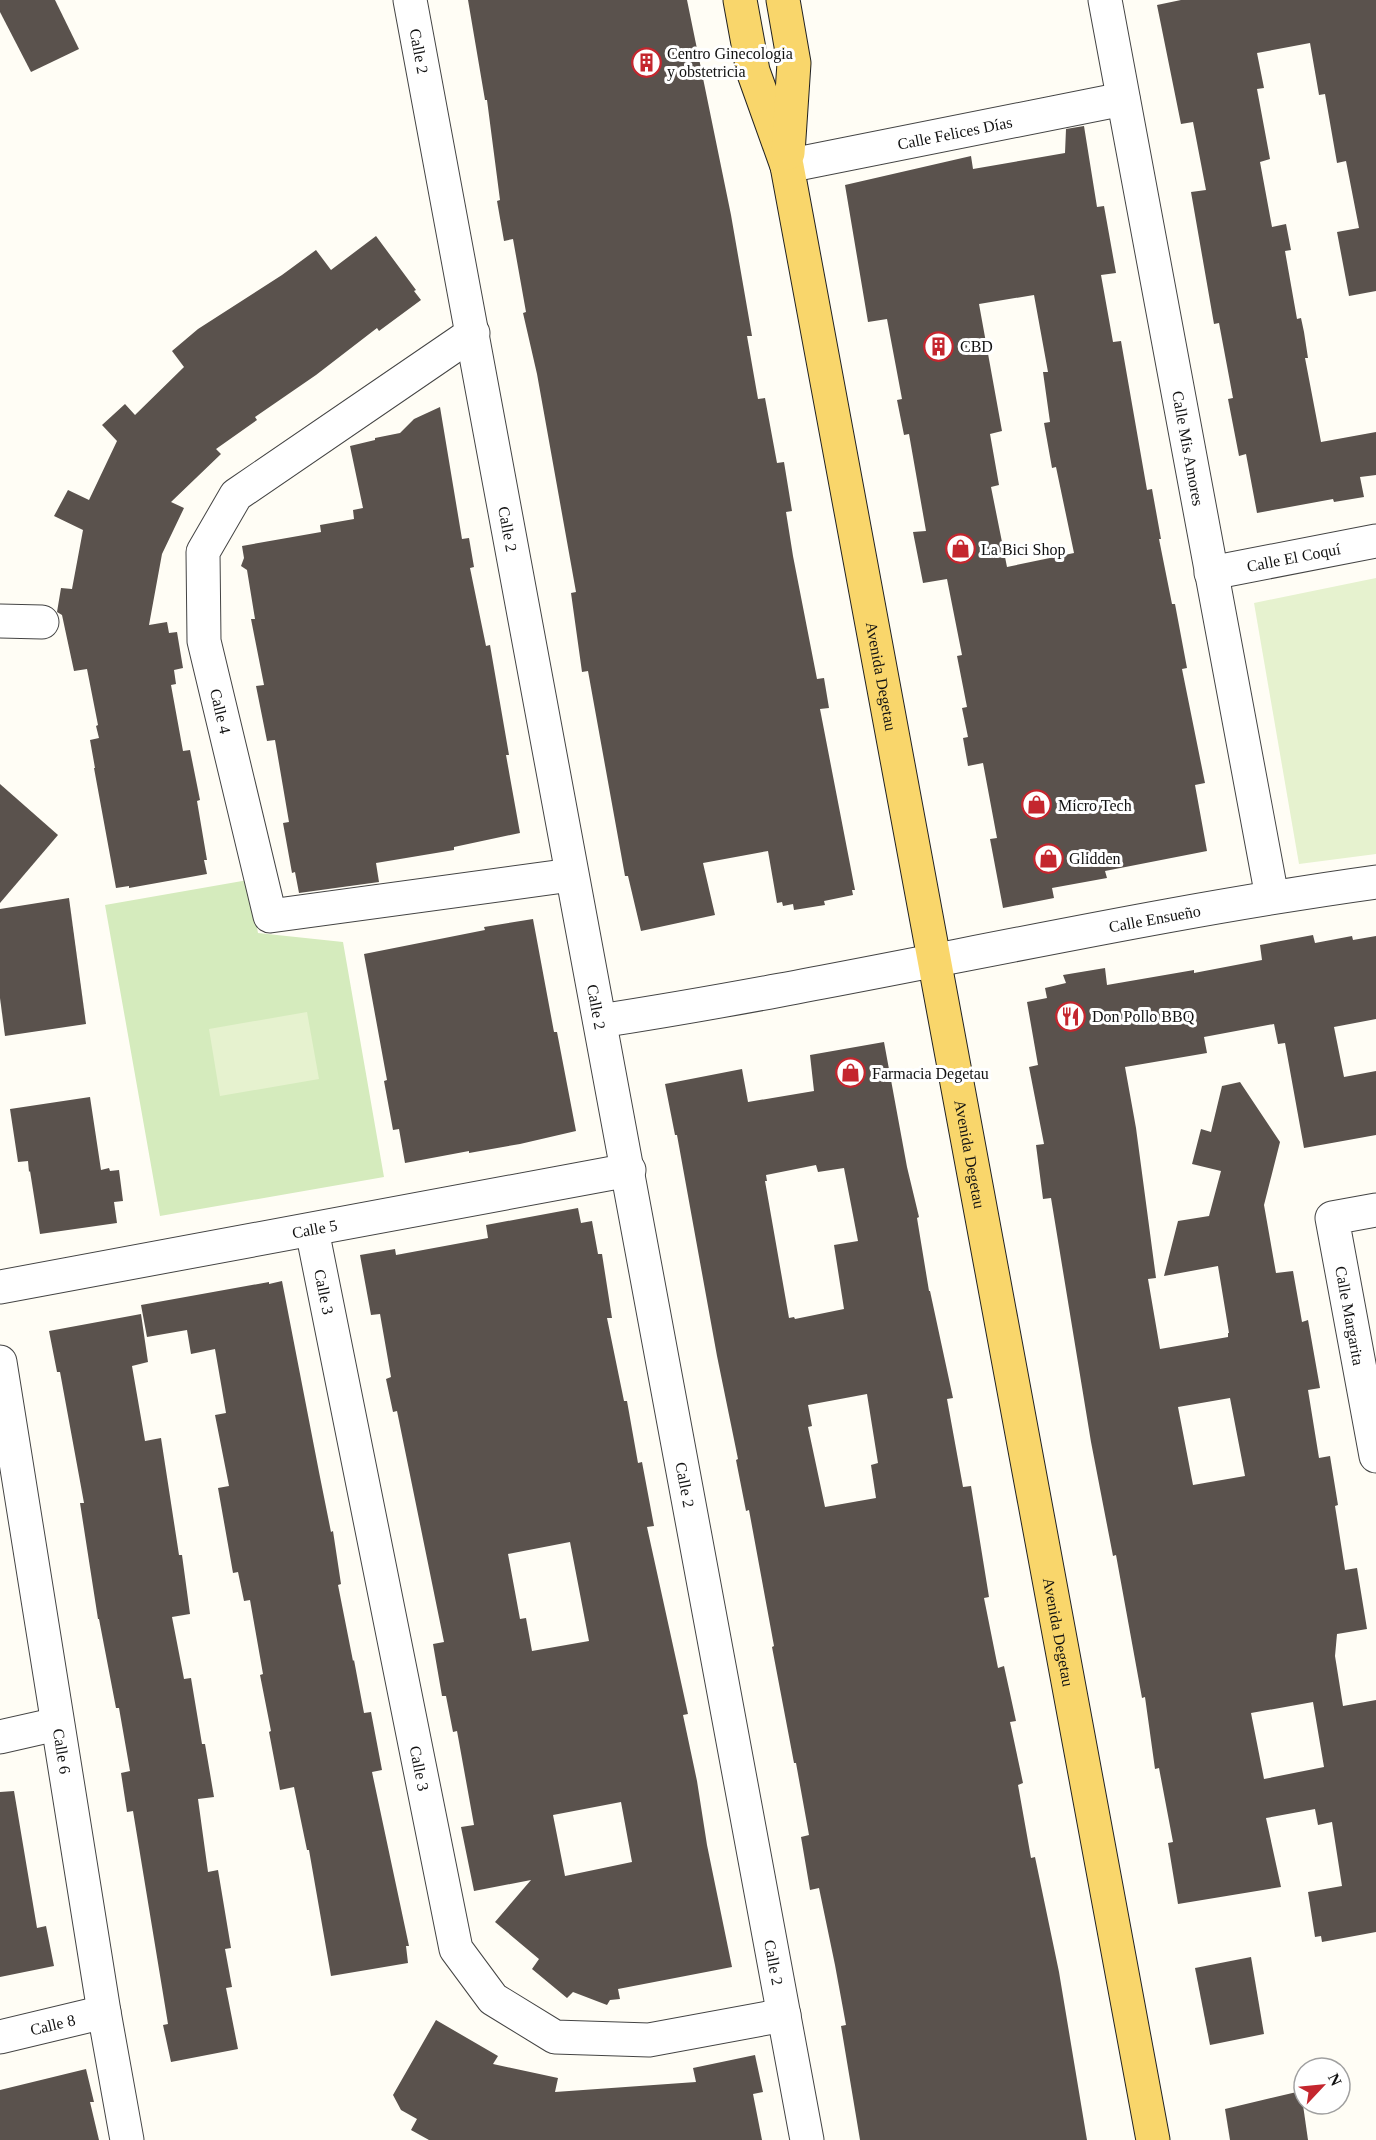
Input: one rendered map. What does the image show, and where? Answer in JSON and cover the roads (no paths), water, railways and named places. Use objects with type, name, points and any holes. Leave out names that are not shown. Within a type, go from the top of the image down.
[{"type":"main road","name":"Avenida Degetau","points":[[740,0],[753,71],[787,166],[1153,2140]]},
{"type":"main road","name":"Avenida Degetau","points":[[783,0],[794,63],[787,166]]},
{"type":"street","name":"Calle 2","points":[[410,0],[571,875],[629,1170],[807,2140]]},
{"type":"street","name":"Calle Mis Amores","points":[[1105,0],[1272,897]]},
{"type":"street","name":"Calle Felices Días","points":[[787,166],[1123,99]]},
{"type":"street","name":"Calle 4","points":[[473,333],[236,495],[203,552],[204,641],[270,916],[571,875]]},
{"type":"street","name":"Calle El Coquí","points":[[1211,573],[1376,541]]},
{"type":"street","points":[[0,621],[42,622]]},
{"type":"street","name":"Calle Ensueño","points":[[600,1022],[935,962],[1272,897],[1376,882]]},
{"type":"street","name":"Calle 5","points":[[0,1287],[629,1170]]},
{"type":"street","name":"Calle Margarita","points":[[1376,1210],[1332,1218],[1376,1456]]},
{"type":"street","name":"Calle 3","points":[[312,1230],[456,1949],[493,2000],[555,2037],[649,2040],[784,2015]]},
{"type":"street","name":"Calle 6","points":[[0,1362],[104,2012],[128,2140]]},
{"type":"street","points":[[0,1737],[57,1724]]},
{"type":"street","name":"Calle 8","points":[[0,2037],[104,2012]]},
{"type":"place","name":"Centro Ginecologia y obstetricia","points":[[646,62]]},
{"type":"place","name":"CBD","points":[[939,346]]},
{"type":"place","name":"La Bici Shop","points":[[960,549]]},
{"type":"place","name":"Micro Tech","points":[[1037,805]]},
{"type":"place","name":"Glidden","points":[[1048,858]]},
{"type":"place","name":"Don Pollo BBQ","points":[[1071,1016]]},
{"type":"place","name":"Farmacia Degetau","points":[[851,1073]]}]
